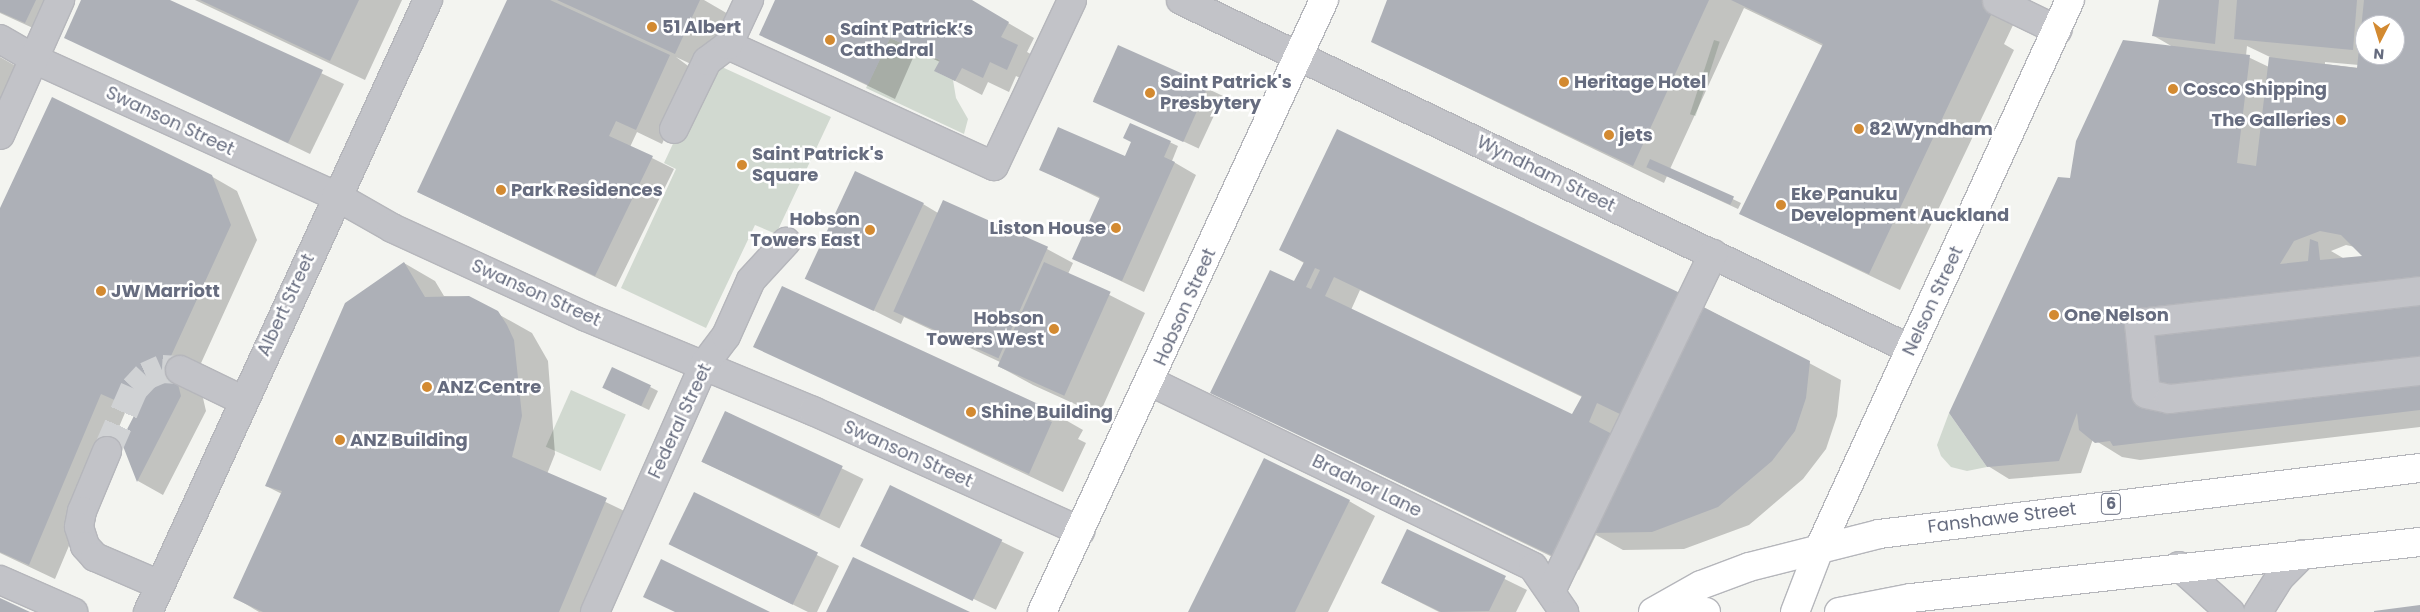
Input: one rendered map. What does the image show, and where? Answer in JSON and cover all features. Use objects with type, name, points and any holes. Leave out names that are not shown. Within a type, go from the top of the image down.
[{"type":"main road","name":"Hobson Street","points":[[1042,612],[1151,382],[1324,0]]},
{"type":"main road","name":"Nelson Street","points":[[1795,612],[1820,547],[2070,0]]},
{"type":"main road","name":"Fanshawe Street","points":[[1655,611],[1702,585],[1820,547],[2033,513],[2420,468]]},
{"type":"main road","points":[[1839,612],[1911,598],[2179,566],[2420,542]]},
{"type":"main road","name":"Fanshawe Street","points":[[1655,611],[1706,612]]},
{"type":"street","points":[[0,135],[60,0]]},
{"type":"street","name":"Albert Street","points":[[148,612],[242,400],[428,0]]},
{"type":"street","points":[[674,129],[707,61],[728,45],[749,0]]},
{"type":"street","points":[[728,45],[994,166],[1072,0]]},
{"type":"street","name":"Wyndham Street","points":[[1181,0],[1910,349]]},
{"type":"street","points":[[1997,1],[2057,30]]},
{"type":"street","name":"Swanson Street","points":[[0,39],[34,59],[336,196],[392,228],[1080,531]]},
{"type":"street","name":"Federal Street","points":[[595,612],[704,365],[726,336],[752,280],[786,242]]},
{"type":"street","points":[[1558,601],[1713,254]]},
{"type":"street","points":[[2420,291],[2139,323],[2146,394],[2169,399],[2420,371]]},
{"type":"street","points":[[180,370],[242,400]]},
{"type":"street","name":"Bradnor Lane","points":[[1151,382],[1533,567],[1558,601]]},
{"type":"street","points":[[107,451],[82,512],[79,527],[85,546],[95,557],[160,585]]},
{"type":"street","points":[[2258,612],[2279,578],[2304,554]]},
{"type":"street","points":[[2179,566],[2230,612]]},
{"type":"street","points":[[0,580],[73,612]]},
{"type":"shaded area","points":[[890,38],[940,60],[935,71],[953,80],[956,98],[968,119],[964,134],[866,88]]},
{"type":"shaded area","points":[[1714,40],[1720,42],[1696,116],[1690,114]]},
{"type":"shaded area","points":[[711,62],[831,117],[776,234],[755,225],[706,328],[621,288],[676,169],[664,163]]},
{"type":"shaded area","points":[[571,390],[626,414],[601,471],[546,447]]},
{"type":"shaded area","points":[[1949,413],[1987,467],[1967,471],[1951,467],[1941,456],[1937,445]]},
{"type":"building","points":[[0,0],[36,0],[25,23],[0,12]]},
{"type":"building","points":[[81,0],[170,0],[323,70],[288,143],[64,38]]},
{"type":"building","points":[[200,0],[359,0],[330,61]]},
{"type":"building","points":[[507,0],[550,0],[670,55],[636,130],[616,121],[609,136],[653,156],[595,276],[417,192]]},
{"type":"building","name":"51 Albert","points":[[557,0],[700,0],[675,54]]},
{"type":"building","name":"Saint Patrick’s Cathedral","points":[[775,0],[972,0],[1009,22],[1001,37],[1018,45],[1007,70],[990,62],[983,78],[962,68],[955,81],[934,71],[940,60],[890,38],[868,85],[759,35]]},
{"type":"building","name":"Heritage Hotel","points":[[1387,0],[1709,0],[1633,166],[1371,42]]},
{"type":"building","name":"82 Wyndham","points":[[1731,0],[1998,0],[1869,274],[1739,214],[1823,44]]},
{"type":"building","points":[[2159,0],[2219,0],[2215,44],[2152,36]]},
{"type":"building","points":[[2237,0],[2357,0],[2353,50],[2234,39]]},
{"type":"building","points":[[2364,0],[2420,0],[2420,410],[2113,446],[2110,441],[2095,443],[2079,430],[2077,413],[2059,461],[1987,467],[1949,413],[2058,177],[2070,178],[2076,141],[2123,40],[2250,55],[2237,163],[2256,166],[2269,57],[2357,68],[2357,65],[2405,65],[2405,15],[2362,15]],"holes":[[[2320,231],[2341,235],[2362,256],[2320,260],[2318,242],[2310,239],[2308,261],[2280,264],[2294,241]]]},
{"type":"building","name":"Saint Patrick's Presbytery","points":[[1118,45],[1208,85],[1183,142],[1093,102]]},
{"type":"building","name":"JW Marriott","points":[[52,97],[212,175],[231,225],[171,356],[181,396],[137,482],[121,441],[137,410],[101,394],[29,565],[0,552],[0,208]]},
{"type":"building","name":"Liston House","points":[[1130,123],[1171,141],[1164,157],[1175,162],[1122,281],[1072,259],[1100,197],[1039,170],[1058,127],[1125,156],[1131,142],[1123,138]]},
{"type":"building","points":[[1337,129],[1680,293],[1648,417],[1703,307],[1810,361],[1806,398],[1795,431],[1772,461],[1718,507],[1652,532],[1591,533],[1622,415],[1597,403],[1589,422],[1612,434],[1553,556],[1210,393],[1270,270],[1294,281],[1304,262],[1279,250]],"holes":[[[1315,268],[1320,270],[1311,289],[1306,287]],[[1334,277],[1582,396],[1572,414],[1325,296]]]},
{"type":"building","points":[[1650,159],[1734,196],[1730,205],[1646,167]]},
{"type":"building","name":"Hobson Towers East","points":[[855,171],[924,203],[874,311],[805,279]]},
{"type":"building","points":[[943,200],[1048,247],[998,358],[893,311]]},
{"type":"building","points":[[404,262],[425,297],[469,296],[498,311],[507,325],[514,340],[522,416],[512,457],[607,498],[559,612],[263,612],[233,598],[282,491],[265,486],[345,303]]},
{"type":"building","name":"Hobson Towers West","points":[[1044,262],[1111,292],[1064,396],[998,366]]},
{"type":"building","points":[[782,286],[1049,409],[1044,419],[1052,422],[1029,474],[753,347]]},
{"type":"building","points":[[612,367],[651,385],[641,406],[602,388]]},
{"type":"building","points":[[725,411],[843,466],[819,517],[701,462]]},
{"type":"building","points":[[1264,458],[1350,500],[1295,612],[1188,612]]},
{"type":"building","points":[[890,485],[1002,540],[973,601],[860,546]]},
{"type":"building","points":[[694,492],[818,552],[793,605],[669,544]]},
{"type":"building","points":[[1407,529],[1506,576],[1489,611],[1441,612],[1381,583]]},
{"type":"building","points":[[853,557],[970,612],[826,612]]},
{"type":"building","points":[[661,559],[770,612],[675,612],[643,597]]},
{"type":"building","points":[[0,598],[30,612],[0,612]]},
{"type":"building","points":[[2420,605],[2420,612],[2374,612],[2374,611]]},
{"type":"tunnel","points":[[107,451],[134,389],[146,376],[162,369],[180,370]]},
{"type":"place","name":"51 Albert","points":[[652,27]]},
{"type":"place","name":"Saint Patrick’s Cathedral","points":[[830,40]]},
{"type":"place","name":"Heritage Hotel","points":[[1564,82]]},
{"type":"place","name":"Cosco Shipping","points":[[2173,89]]},
{"type":"place","name":"Saint Patrick's Presbytery","points":[[1150,93]]},
{"type":"place","name":"The Galleries","points":[[2341,120]]},
{"type":"place","name":"82 Wyndham","points":[[1859,129]]},
{"type":"place","name":"jets","points":[[1609,135]]},
{"type":"place","name":"Saint Patrick's Square","points":[[742,165]]},
{"type":"place","name":"Park Residences","points":[[501,190]]},
{"type":"place","name":"Eke Panuku Development Auckland","points":[[1781,205]]},
{"type":"place","name":"Liston House","points":[[1116,228]]},
{"type":"place","name":"Hobson Towers East","points":[[870,230]]},
{"type":"place","name":"JW Marriott","points":[[101,291]]},
{"type":"place","name":"One Nelson","points":[[2054,315]]},
{"type":"place","name":"Hobson Towers West","points":[[1054,329]]},
{"type":"place","name":"ANZ Centre","points":[[427,387]]},
{"type":"place","name":"Shine Building","points":[[971,412]]},
{"type":"place","name":"ANZ Building","points":[[340,440]]}]
